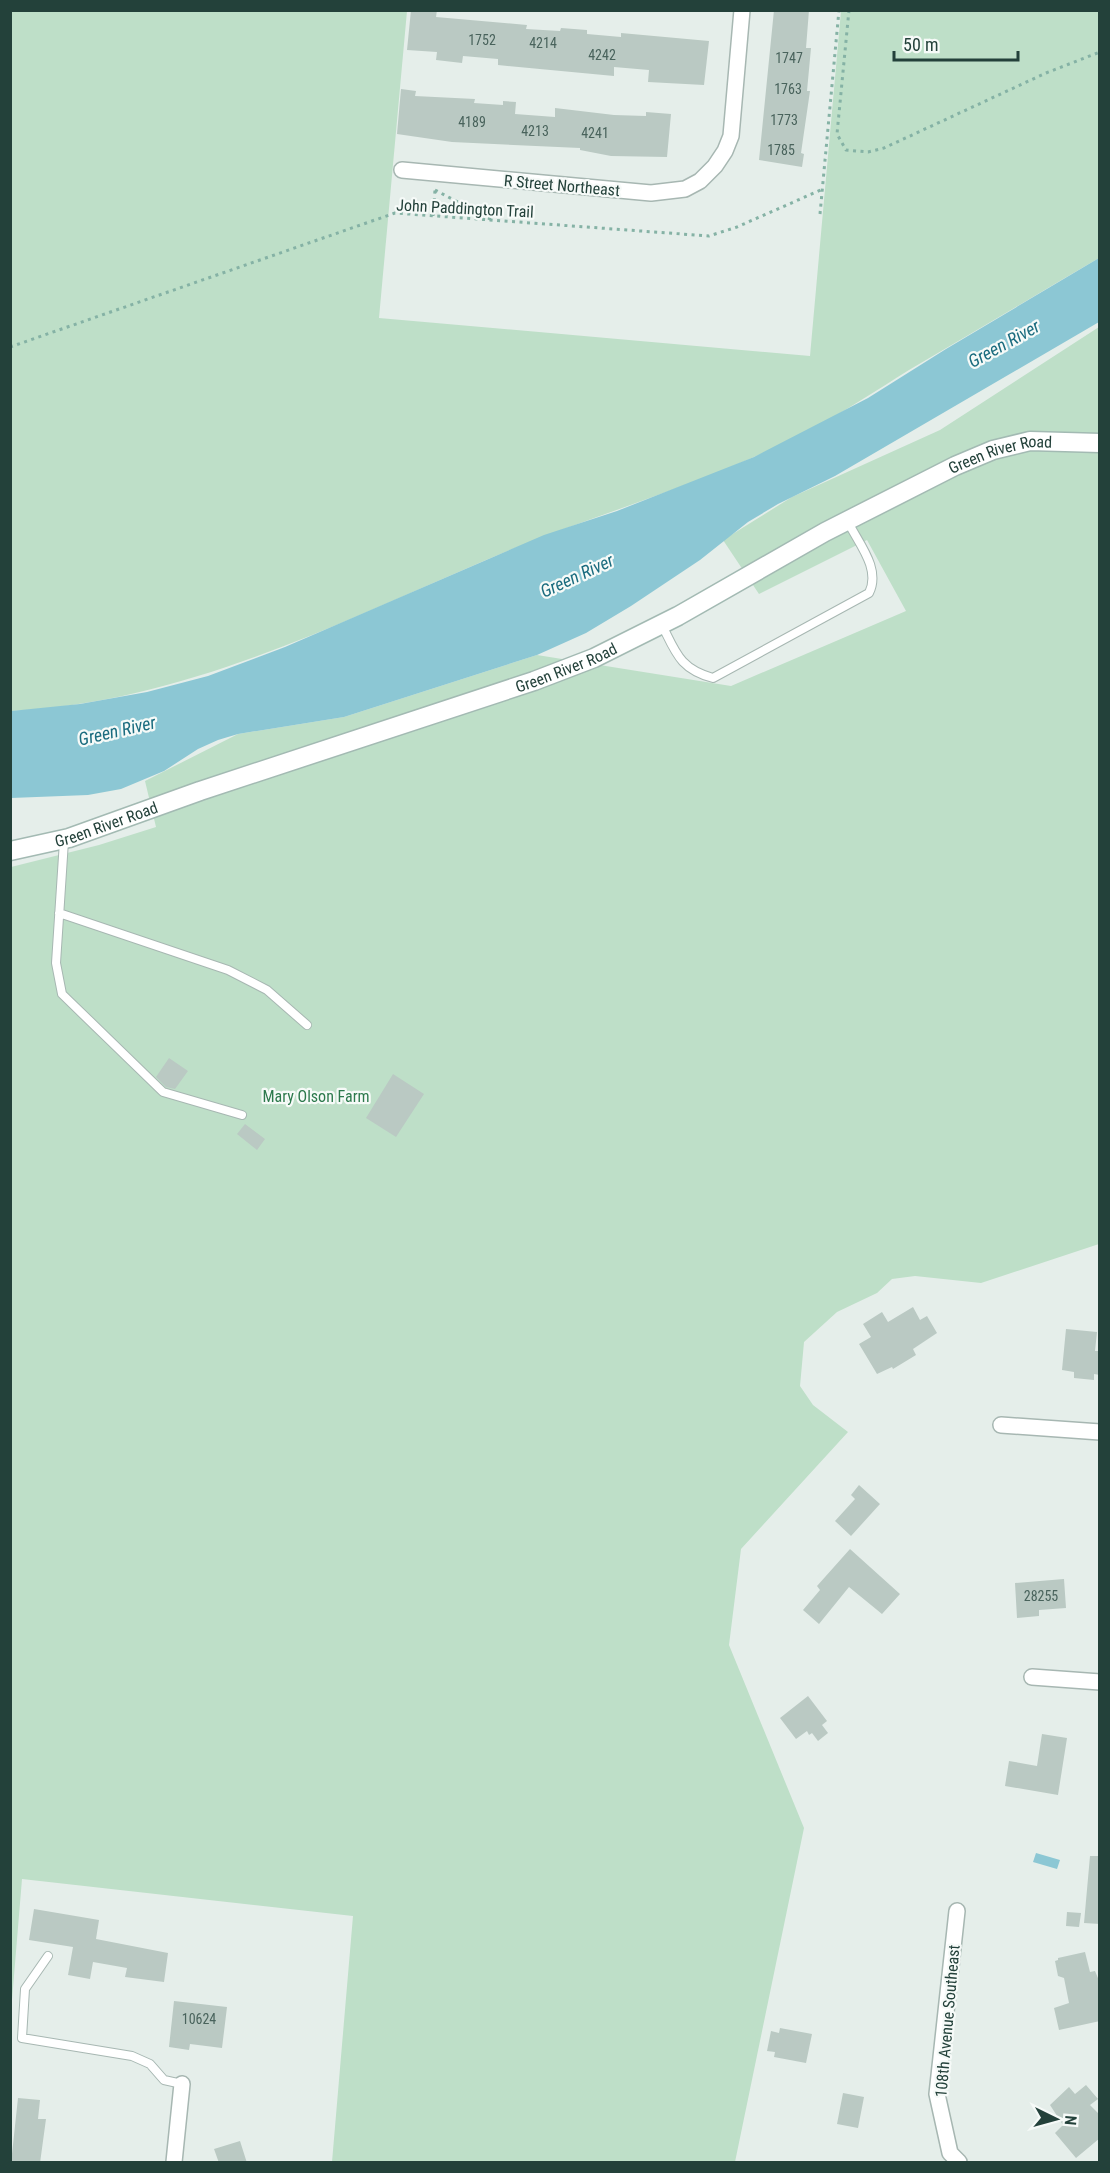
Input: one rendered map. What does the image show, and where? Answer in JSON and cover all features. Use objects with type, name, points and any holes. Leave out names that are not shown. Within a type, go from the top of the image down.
[{"type":"street","name":"R Street Northeast","points":[[402,170],[664,193],[685,189],[700,181],[715,166],[731,136],[742,10]]},
{"type":"street","name":"Green River Road","points":[[10,850],[64,839],[127,819],[200,791],[534,681],[594,658],[662,625],[847,521],[955,466],[1011,444],[1053,440],[1100,443]]},
{"type":"street","points":[[1001,1425],[1100,1432]]},
{"type":"street","points":[[1032,1677],[1100,1682]]},
{"type":"street","name":"108th Avenue Southeast","points":[[957,1911],[937,2094],[950,2153],[959,2163]]},
{"type":"street","points":[[174,2163],[182,2084]]},
{"type":"lane","points":[[662,625],[679,661],[697,674],[713,678],[869,593],[874,581],[871,564],[847,521]]},
{"type":"lane","points":[[64,839],[56,963],[62,994],[163,1092],[242,1115]]},
{"type":"lane","points":[[59,913],[228,970],[267,990],[307,1025]]},
{"type":"lane","points":[[48,1956],[25,1989],[21,2037],[132,2056],[150,2064],[164,2080],[182,2084]]},
{"type":"path","points":[[820,214],[839,10]]},
{"type":"path","points":[[849,10],[837,134],[846,150],[868,152],[884,148],[1046,73],[1100,52]]},
{"type":"path","points":[[433,216],[436,173]]},
{"type":"path","name":"John Paddington Trail","points":[[10,347],[395,213],[709,236],[747,223],[823,189]]},
{"type":"path","points":[[435,190],[495,221]]},
{"type":"green space","points":[[11,11],[407,11],[379,318],[810,356],[841,11],[1099,11],[1099,258],[824,422],[773,449],[526,543],[313,635],[254,657],[195,677],[135,693],[73,705],[11,711]]},
{"type":"green space","name":"Mary Olson Farm","points":[[1099,327],[1099,1244],[981,1283],[915,1276],[892,1279],[877,1293],[837,1312],[804,1342],[800,1386],[813,1405],[848,1432],[741,1549],[729,1645],[804,1828],[735,2162],[332,2162],[353,1916],[22,1879],[11,2012],[11,867],[99,845],[156,827],[145,781],[238,734],[344,717],[537,655],[731,686],[906,611],[867,540],[759,594],[723,540],[792,497],[940,430]]},
{"type":"water","name":"Green River","points":[[1099,258],[1099,322],[835,476],[778,504],[748,522],[700,560],[586,633],[537,655],[344,717],[238,734],[218,740],[198,749],[164,771],[121,789],[88,795],[11,798],[11,711],[80,704],[147,692],[208,676],[285,647],[544,535],[617,511],[754,457],[868,398]]},
{"type":"water","points":[[1036,1853],[1060,1860],[1057,1869],[1033,1862]]},
{"type":"building","points":[[411,10],[437,10],[436,17],[527,25],[526,29],[560,31],[561,28],[587,30],[587,34],[621,37],[621,33],[709,41],[704,85],[648,82],[649,70],[614,67],[614,76],[498,65],[498,59],[463,56],[462,63],[436,60],[437,52],[407,50]]},
{"type":"building","points":[[774,10],[809,10],[806,48],[811,48],[807,91],[810,91],[801,153],[804,154],[802,167],[759,160]]},
{"type":"building","points":[[401,89],[416,91],[415,96],[475,99],[474,103],[503,105],[503,101],[516,102],[515,114],[555,117],[555,108],[614,115],[646,116],[646,112],[671,114],[667,157],[611,156],[580,150],[580,148],[452,142],[397,134]]},
{"type":"building","points":[[169,1058],[188,1071],[175,1089],[166,1087],[156,1077]]},
{"type":"building","points":[[393,1074],[424,1094],[396,1137],[366,1118]]},
{"type":"building","points":[[245,1124],[265,1139],[257,1150],[237,1134]]},
{"type":"building","points":[[913,1307],[920,1320],[927,1316],[937,1333],[913,1349],[916,1355],[893,1369],[892,1367],[877,1374],[859,1344],[871,1337],[863,1324],[882,1312],[888,1322]]},
{"type":"building","points":[[1066,1329],[1097,1332],[1095,1351],[1100,1351],[1100,1375],[1094,1374],[1094,1380],[1074,1378],[1074,1372],[1062,1370]]},
{"type":"building","points":[[859,1485],[880,1504],[851,1536],[835,1521],[855,1499],[851,1495]]},
{"type":"building","points":[[850,1549],[900,1594],[882,1614],[849,1587],[819,1624],[803,1610],[820,1590],[817,1586]]},
{"type":"building","points":[[1064,1579],[1066,1608],[1039,1610],[1039,1616],[1017,1618],[1015,1583]]},
{"type":"building","points":[[808,1696],[827,1721],[822,1725],[828,1733],[818,1741],[812,1733],[809,1735],[807,1731],[796,1739],[780,1718]]},
{"type":"building","points":[[1042,1734],[1067,1738],[1058,1795],[1005,1786],[1009,1761],[1037,1766]]},
{"type":"building","points":[[1090,1856],[1100,1856],[1100,1924],[1084,1923]]},
{"type":"building","points":[[34,1909],[99,1920],[96,1939],[168,1953],[164,1982],[125,1977],[127,1968],[93,1962],[90,1979],[68,1975],[73,1947],[29,1940]]},
{"type":"building","points":[[1067,1912],[1081,1913],[1079,1927],[1066,1926]]},
{"type":"building","points":[[1085,1952],[1090,1972],[1095,1971],[1100,1983],[1100,2021],[1059,2030],[1054,2008],[1069,2003],[1064,1978],[1058,1976],[1055,1961],[1058,1958]]},
{"type":"building","points":[[174,2001],[227,2007],[222,2048],[190,2044],[189,2050],[169,2047]]},
{"type":"building","points":[[780,2028],[812,2034],[806,2063],[774,2057],[775,2052],[767,2051],[771,2031],[779,2033]]},
{"type":"building","points":[[1086,2085],[1098,2099],[1090,2105],[1100,2115],[1100,2138],[1076,2158],[1055,2133],[1063,2125],[1050,2105],[1069,2087],[1075,2094]]},
{"type":"building","points":[[843,2093],[864,2097],[858,2128],[837,2124]]},
{"type":"building","points":[[18,2098],[40,2100],[38,2119],[46,2119],[40,2163],[11,2163]]},
{"type":"building","points":[[240,2141],[247,2163],[219,2163],[214,2149]]}]
